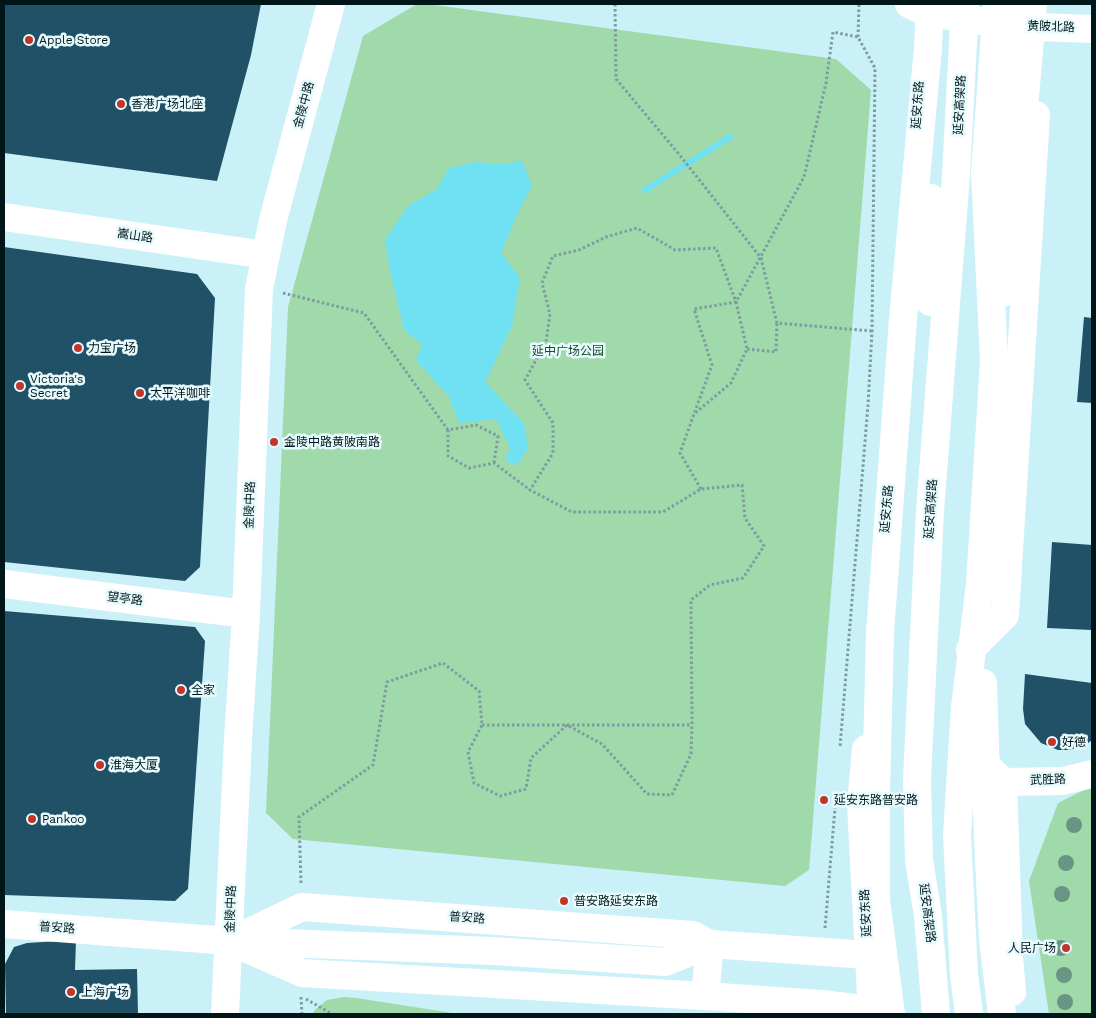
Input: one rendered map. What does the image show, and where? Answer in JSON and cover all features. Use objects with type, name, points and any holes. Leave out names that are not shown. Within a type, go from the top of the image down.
[{"type":"main road","name":"金陵中路","points":[[225,1014],[246,614],[259,289],[273,220],[331,4]]},
{"type":"main road","name":"黄陂北路","points":[[922,6],[1040,11],[1092,29]]},
{"type":"main road","points":[[922,6],[928,48],[932,138],[930,511]]},
{"type":"main road","name":"延安东路","points":[[878,1013],[868,955],[861,804],[896,406],[922,6]]},
{"type":"main road","name":"延安高架路","points":[[936,1014],[928,916],[920,860],[917,780],[930,511],[956,175],[962,9]]},
{"type":"main road","points":[[930,1014],[916,593],[926,408],[962,9]]},
{"type":"main road","points":[[994,361],[985,173],[1006,11]]},
{"type":"main road","points":[[976,1014],[970,883],[970,650],[1006,11]]},
{"type":"main road","points":[[970,650],[1005,615],[1040,11]]},
{"type":"main road","points":[[969,1014],[964,975],[957,835],[966,707],[980,584],[994,361],[1040,11]]},
{"type":"main road","points":[[878,1013],[876,792],[880,633],[902,319],[928,48]]},
{"type":"main road","name":"嵩山路","points":[[4,217],[266,255]]},
{"type":"main road","name":"望亭路","points":[[4,584],[246,614]]},
{"type":"main road","points":[[980,584],[993,938],[1010,1009]]},
{"type":"main road","points":[[969,748],[1003,782],[1010,1009]]},
{"type":"main road","name":"武胜路","points":[[1003,782],[1063,781],[1092,774]]},
{"type":"main road","points":[[917,1014],[914,930],[920,860]]},
{"type":"main road","name":"普安路","points":[[230,941],[302,907],[692,935],[710,944],[868,955]]},
{"type":"main road","name":"普安路","points":[[4,924],[230,941],[493,951],[665,962],[710,944]]},
{"type":"main road","name":"普安路","points":[[230,941],[302,973],[821,1004],[878,1013]]},
{"type":"main road","points":[[705,996],[710,944]]},
{"type":"path","points":[[615,4],[616,78],[761,258],[777,323],[776,352],[747,349]]},
{"type":"path","points":[[840,754],[868,405],[872,331],[875,68],[858,37],[859,4]]},
{"type":"path","points":[[736,302],[804,176],[826,83],[833,32],[858,37]]},
{"type":"path","points":[[530,490],[553,453],[553,423],[525,380],[546,342],[550,314],[542,283],[553,256],[578,250],[606,237],[637,228],[675,250],[716,248],[736,302],[747,349],[731,382],[694,414]]},
{"type":"path","points":[[259,289],[293,295],[364,313],[448,430],[448,456],[469,468],[494,463],[530,490],[572,512],[662,512],[701,489],[742,485],[745,518],[764,546],[743,578],[710,585],[691,600],[691,754],[672,794],[647,794],[602,744],[567,725]]},
{"type":"path","points":[[701,489],[680,453],[712,365],[694,309],[736,302]]},
{"type":"path","points":[[777,323],[872,331]]},
{"type":"path","points":[[448,430],[476,425],[498,436],[494,463]]},
{"type":"path","points":[[302,907],[299,817],[373,766],[387,682],[443,663],[479,691],[482,725],[468,752],[474,783],[500,796],[526,789],[531,758],[567,725]]},
{"type":"path","points":[[482,725],[692,725]]},
{"type":"path","points":[[823,953],[836,804]]},
{"type":"path","points":[[302,1014],[300,995],[332,1014]]},
{"type":"green space","name":"延中广场公园","points":[[417,4],[836,59],[871,90],[809,870],[785,886],[293,839],[266,813],[288,307],[363,36]]},
{"type":"green space","name":"人民广场","points":[[1092,786],[1092,1014],[1049,1014],[1029,881],[1058,803]]},
{"type":"green space","points":[[344,997],[459,1014],[312,1014],[327,1000]]},
{"type":"water","points":[[522,161],[532,186],[519,210],[501,253],[520,278],[512,326],[485,382],[524,423],[528,448],[517,465],[505,461],[510,448],[496,419],[459,423],[448,395],[416,361],[422,344],[404,330],[390,271],[385,240],[408,206],[437,189],[449,168],[474,162],[505,164]]},
{"type":"building","name":"香港广场北座","points":[[4,4],[261,4],[251,55],[217,181],[4,153]]},
{"type":"building","name":"力宝广场","points":[[4,247],[197,274],[215,298],[200,567],[185,581],[4,562]]},
{"type":"building","points":[[1084,317],[1092,318],[1092,403],[1077,402]]},
{"type":"building","points":[[1052,542],[1092,545],[1092,630],[1047,628]]},
{"type":"building","name":"淮海大厦","points":[[4,611],[195,627],[205,641],[188,889],[175,901],[4,895]]},
{"type":"building","points":[[1025,674],[1092,683],[1092,740],[1083,747],[1067,750],[1058,750],[1041,743],[1025,724],[1023,709]]},
{"type":"building","name":"上海广场","points":[[76,940],[75,970],[137,969],[138,1014],[6,1014],[5,964],[14,947],[27,943]]},
{"type":"waterway","points":[[645,190],[730,137]]},
{"type":"place","name":"Apple Store","points":[[29,40]]},
{"type":"place","name":"香港广场北座","points":[[121,104]]},
{"type":"place","name":"力宝广场","points":[[78,348]]},
{"type":"place","name":"Victoria's Secret","points":[[20,386]]},
{"type":"place","name":"太平洋咖啡","points":[[140,393]]},
{"type":"place","name":"金陵中路黄陂南路","points":[[274,442]]},
{"type":"place","name":"全家","points":[[181,690]]},
{"type":"place","name":"好德","points":[[1052,742]]},
{"type":"place","name":"淮海大厦","points":[[100,765]]},
{"type":"place","name":"延安东路普安路","points":[[824,800]]},
{"type":"place","name":"Pankoo","points":[[32,819]]},
{"type":"place","name":"普安路延安东路","points":[[564,901]]},
{"type":"place","name":"人民广场","points":[[1066,948]]},
{"type":"place","name":"上海广场","points":[[71,992]]}]
